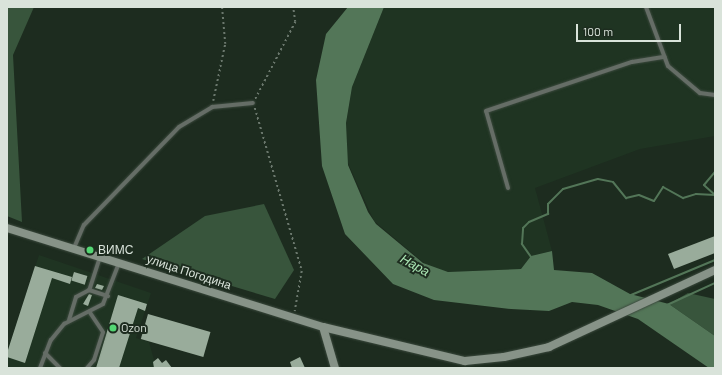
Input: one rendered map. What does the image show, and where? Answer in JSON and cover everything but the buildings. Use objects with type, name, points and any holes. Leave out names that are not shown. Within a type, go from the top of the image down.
[{"type":"street","name":"улица Погодина","points":[[7,228],[323,327],[465,361],[549,347],[589,330],[686,280],[715,270]]},
{"type":"street","points":[[323,327],[335,368]]},
{"type":"lane","points":[[646,7],[668,66],[700,93],[715,95]]},
{"type":"lane","points":[[508,188],[486,111],[632,62],[665,57]]},
{"type":"lane","points":[[74,248],[84,225],[179,127],[212,107],[253,103]]},
{"type":"lane","points":[[69,320],[76,297],[89,290],[100,256]]},
{"type":"lane","points":[[40,368],[45,353],[54,335],[69,320],[90,313],[100,307],[108,296],[119,262]]},
{"type":"lane","points":[[89,290],[108,296]]},
{"type":"lane","points":[[87,368],[94,360],[103,332],[90,313]]},
{"type":"lane","points":[[45,353],[60,368]]},
{"type":"path","points":[[212,107],[225,44],[222,7]]},
{"type":"path","points":[[293,7],[294,22],[253,103],[302,271],[294,311]]},
{"type":"shaded area","points":[[7,7],[34,7],[13,55],[22,222],[7,216]]},
{"type":"shaded area","points":[[384,7],[715,7],[715,136],[640,149],[535,188],[552,251],[535,255],[522,269],[448,272],[430,268],[374,221],[347,161],[346,123],[352,87]]},
{"type":"shaded area","points":[[264,204],[294,270],[275,299],[142,259],[205,216]]},
{"type":"shaded area","points":[[39,255],[151,293],[136,338],[149,342],[156,367],[7,368],[7,353]]},
{"type":"shaded area","points":[[688,293],[715,299],[715,336],[669,304]]},
{"type":"water","name":"Нара","points":[[348,7],[384,7],[352,87],[346,123],[348,165],[368,212],[376,224],[423,263],[448,272],[521,269],[531,256],[552,251],[554,270],[592,273],[630,294],[669,304],[715,336],[715,368],[709,368],[638,319],[598,305],[572,302],[549,311],[511,309],[434,300],[393,284],[345,234],[322,166],[316,80],[326,34]]},
{"type":"waterway","points":[[531,257],[522,244],[523,228],[529,222],[548,214],[548,204],[563,189],[598,179],[613,182],[626,198],[639,195],[654,201],[663,187],[683,198],[696,194],[715,195],[704,185],[715,172]]},
{"type":"waterway","points":[[631,295],[715,260]]},
{"type":"waterway","points":[[667,305],[715,283]]},
{"type":"place","name":"ВИМС","points":[[90,250]]},
{"type":"place","name":"Ozon","points":[[113,328]]}]
